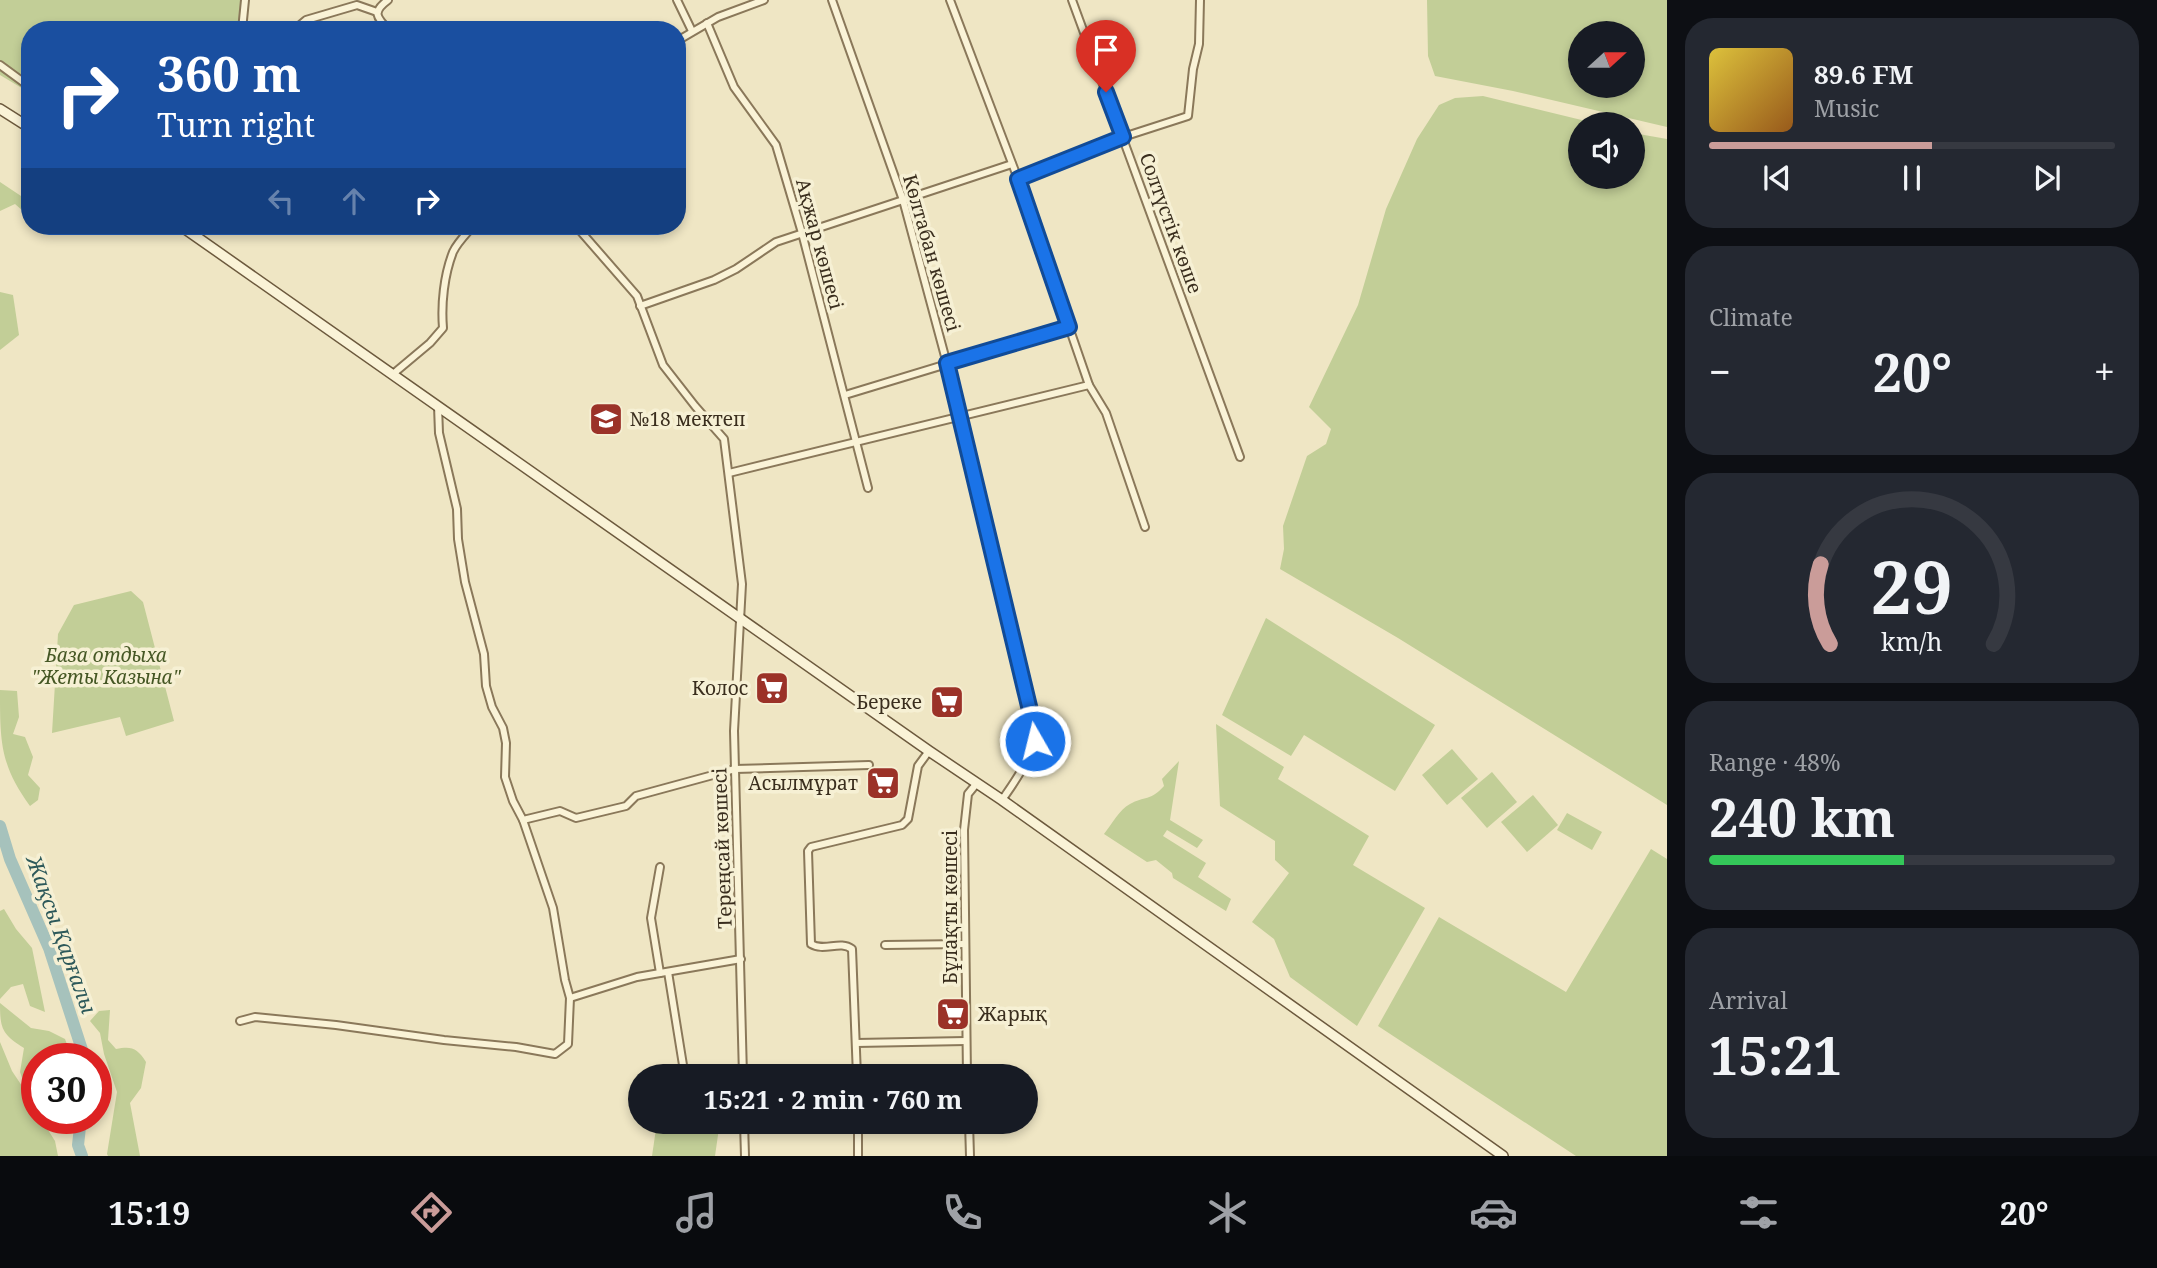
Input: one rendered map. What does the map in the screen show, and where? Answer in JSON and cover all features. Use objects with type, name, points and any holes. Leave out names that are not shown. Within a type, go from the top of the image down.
[{"type":"main road","points":[[0,109],[21,122]]},
{"type":"main road","points":[[194,235],[1002,800],[1503,1156]]},
{"type":"street","points":[[243,21],[245,0]]},
{"type":"street","points":[[380,21],[377,12],[388,0]]},
{"type":"street","points":[[677,0],[692,31]]},
{"type":"street","points":[[686,35],[707,23],[764,0]]},
{"type":"street","name":"Көлтабан көшесі","points":[[832,0],[903,200],[961,416],[1033,723],[1035,741],[1032,751],[1002,800]]},
{"type":"street","points":[[950,0],[1018,179],[1088,385],[1106,414],[1145,527]]},
{"type":"street","name":"Солтүстік көше","points":[[1072,0],[1240,457]]},
{"type":"street","points":[[1018,179],[1123,137],[1188,116],[1193,69],[1199,44],[1200,0]]},
{"type":"street","points":[[305,21],[357,5],[377,12]]},
{"type":"street","name":"Ақжар көшесі","points":[[707,23],[734,87],[776,145],[802,233],[868,488]]},
{"type":"street","points":[[0,65],[21,80]]},
{"type":"street","points":[[640,306],[714,280],[776,242],[1012,164]]},
{"type":"street","points":[[393,374],[430,344],[443,328],[444,289],[454,250],[466,235]]},
{"type":"street","name":"Тереңсай көшесі","points":[[584,235],[637,296],[663,365],[724,439],[742,584],[734,731],[743,1064]]},
{"type":"street","points":[[845,395],[1069,327]]},
{"type":"street","points":[[729,473],[1088,385]]},
{"type":"street","points":[[240,1021],[256,1017],[336,1025],[444,1041],[516,1046],[555,1054],[568,1045],[570,998],[553,908],[523,820],[505,777],[506,743],[503,728],[492,707],[486,686],[484,654],[465,582],[457,539],[457,509],[439,433],[438,406]]},
{"type":"street","points":[[857,1064],[852,949],[844,945],[818,948],[811,944],[808,851],[809,848],[902,825],[908,819],[918,766],[929,751]]},
{"type":"street","points":[[523,820],[560,811],[576,818],[626,806],[636,796],[735,769],[869,765]]},
{"type":"street","name":"Бұлақты көшесі","points":[[967,1064],[964,830],[968,794],[976,783]]},
{"type":"street","points":[[660,867],[651,918],[683,1064]]},
{"type":"street","points":[[885,945],[965,944]]},
{"type":"street","points":[[570,998],[637,977],[741,959]]},
{"type":"street","points":[[856,1043],[967,1041]]},
{"type":"street","points":[[744,1134],[745,1156]]},
{"type":"street","points":[[858,1134],[858,1156]]},
{"type":"street","points":[[969,1134],[970,1156]]},
{"type":"green space","points":[[0,0],[242,0],[241,21],[21,21],[21,88],[0,75]]},
{"type":"green space","points":[[1427,0],[1667,0],[1667,127],[1645,122],[1645,112],[1603,112],[1435,76],[1428,56]]},
{"type":"green space","points":[[1483,96],[1568,117],[1568,189],[1645,189],[1645,135],[1667,139],[1667,805],[1398,638],[1280,569],[1284,549],[1283,526],[1307,456],[1326,444],[1331,429],[1309,407],[1358,305],[1386,209],[1417,139],[1439,105],[1455,98]]},
{"type":"green space","points":[[0,182],[21,196],[21,209],[15,204],[0,211]]},
{"type":"green space","points":[[0,292],[13,295],[19,335],[0,350]]},
{"type":"green space","name":"База отдыха \"Жеты Казына\"","points":[[131,591],[143,602],[174,721],[126,736],[120,717],[52,733],[58,634],[74,605]]},
{"type":"green space","points":[[1266,618],[1435,725],[1395,791],[1304,735],[1291,756],[1222,715]]},
{"type":"green space","points":[[0,690],[17,691],[19,717],[13,734],[25,737],[33,757],[28,775],[40,788],[38,800],[30,806],[7,765],[0,724]]},
{"type":"green space","points":[[1216,724],[1284,767],[1278,779],[1369,836],[1353,865],[1425,908],[1357,1026],[1290,977],[1274,939],[1252,922],[1289,873],[1275,860],[1275,841],[1220,806]]},
{"type":"green space","points":[[1452,749],[1478,779],[1447,805],[1422,775]]},
{"type":"green space","points":[[1179,761],[1170,820],[1203,840],[1197,848],[1167,830],[1163,836],[1206,863],[1198,877],[1231,899],[1226,911],[1173,878],[1172,873],[1156,860],[1147,862],[1104,834],[1126,807],[1159,791],[1164,786],[1162,779]]},
{"type":"green space","points":[[1492,772],[1517,802],[1487,828],[1461,798]]},
{"type":"green space","points":[[1533,795],[1558,825],[1527,852],[1501,822]]},
{"type":"green space","points":[[1567,813],[1602,832],[1592,850],[1557,830]]},
{"type":"green space","points":[[1651,849],[1667,859],[1667,1156],[1576,1156],[1378,1026],[1439,917],[1566,992]]},
{"type":"green space","points":[[4,909],[32,948],[45,1012],[30,1006],[23,984],[11,987],[0,999],[0,911]]},
{"type":"green space","points":[[0,1003],[31,1028],[49,1031],[65,1039],[66,1043],[21,1043],[21,1046],[4,1030]]},
{"type":"green space","points":[[110,1010],[108,1040],[111,1043],[102,1043],[100,1033],[90,1021],[99,1011]]},
{"type":"green space","points":[[0,1042],[21,1084],[21,1134],[51,1134],[58,1156],[0,1156]]},
{"type":"green space","points":[[112,1044],[116,1049],[130,1048],[137,1051],[146,1062],[141,1088],[130,1103],[140,1156],[107,1154],[117,1092],[112,1077]]},
{"type":"green space","points":[[655,1134],[718,1134],[715,1156],[652,1156]]},
{"type":"waterway","name":"Жақсы Қарғалы","points":[[0,826],[10,859],[49,948],[80,1043]]},
{"type":"waterway","name":"Жақсы Қарғалы","points":[[79,1134],[78,1145],[82,1156]]},
{"type":"place","name":"№18 мектеп","points":[[606,419]]},
{"type":"place","name":"Колос","points":[[772,688]]},
{"type":"place","name":"Береке","points":[[947,702]]},
{"type":"place","name":"Асылмұрат","points":[[883,783]]},
{"type":"place","name":"Жарық","points":[[953,1014]]},
{"type":"route","points":[[1035,741],[1033,723],[947,363],[1069,327],[1018,179],[1123,137],[1106,92]]}]
